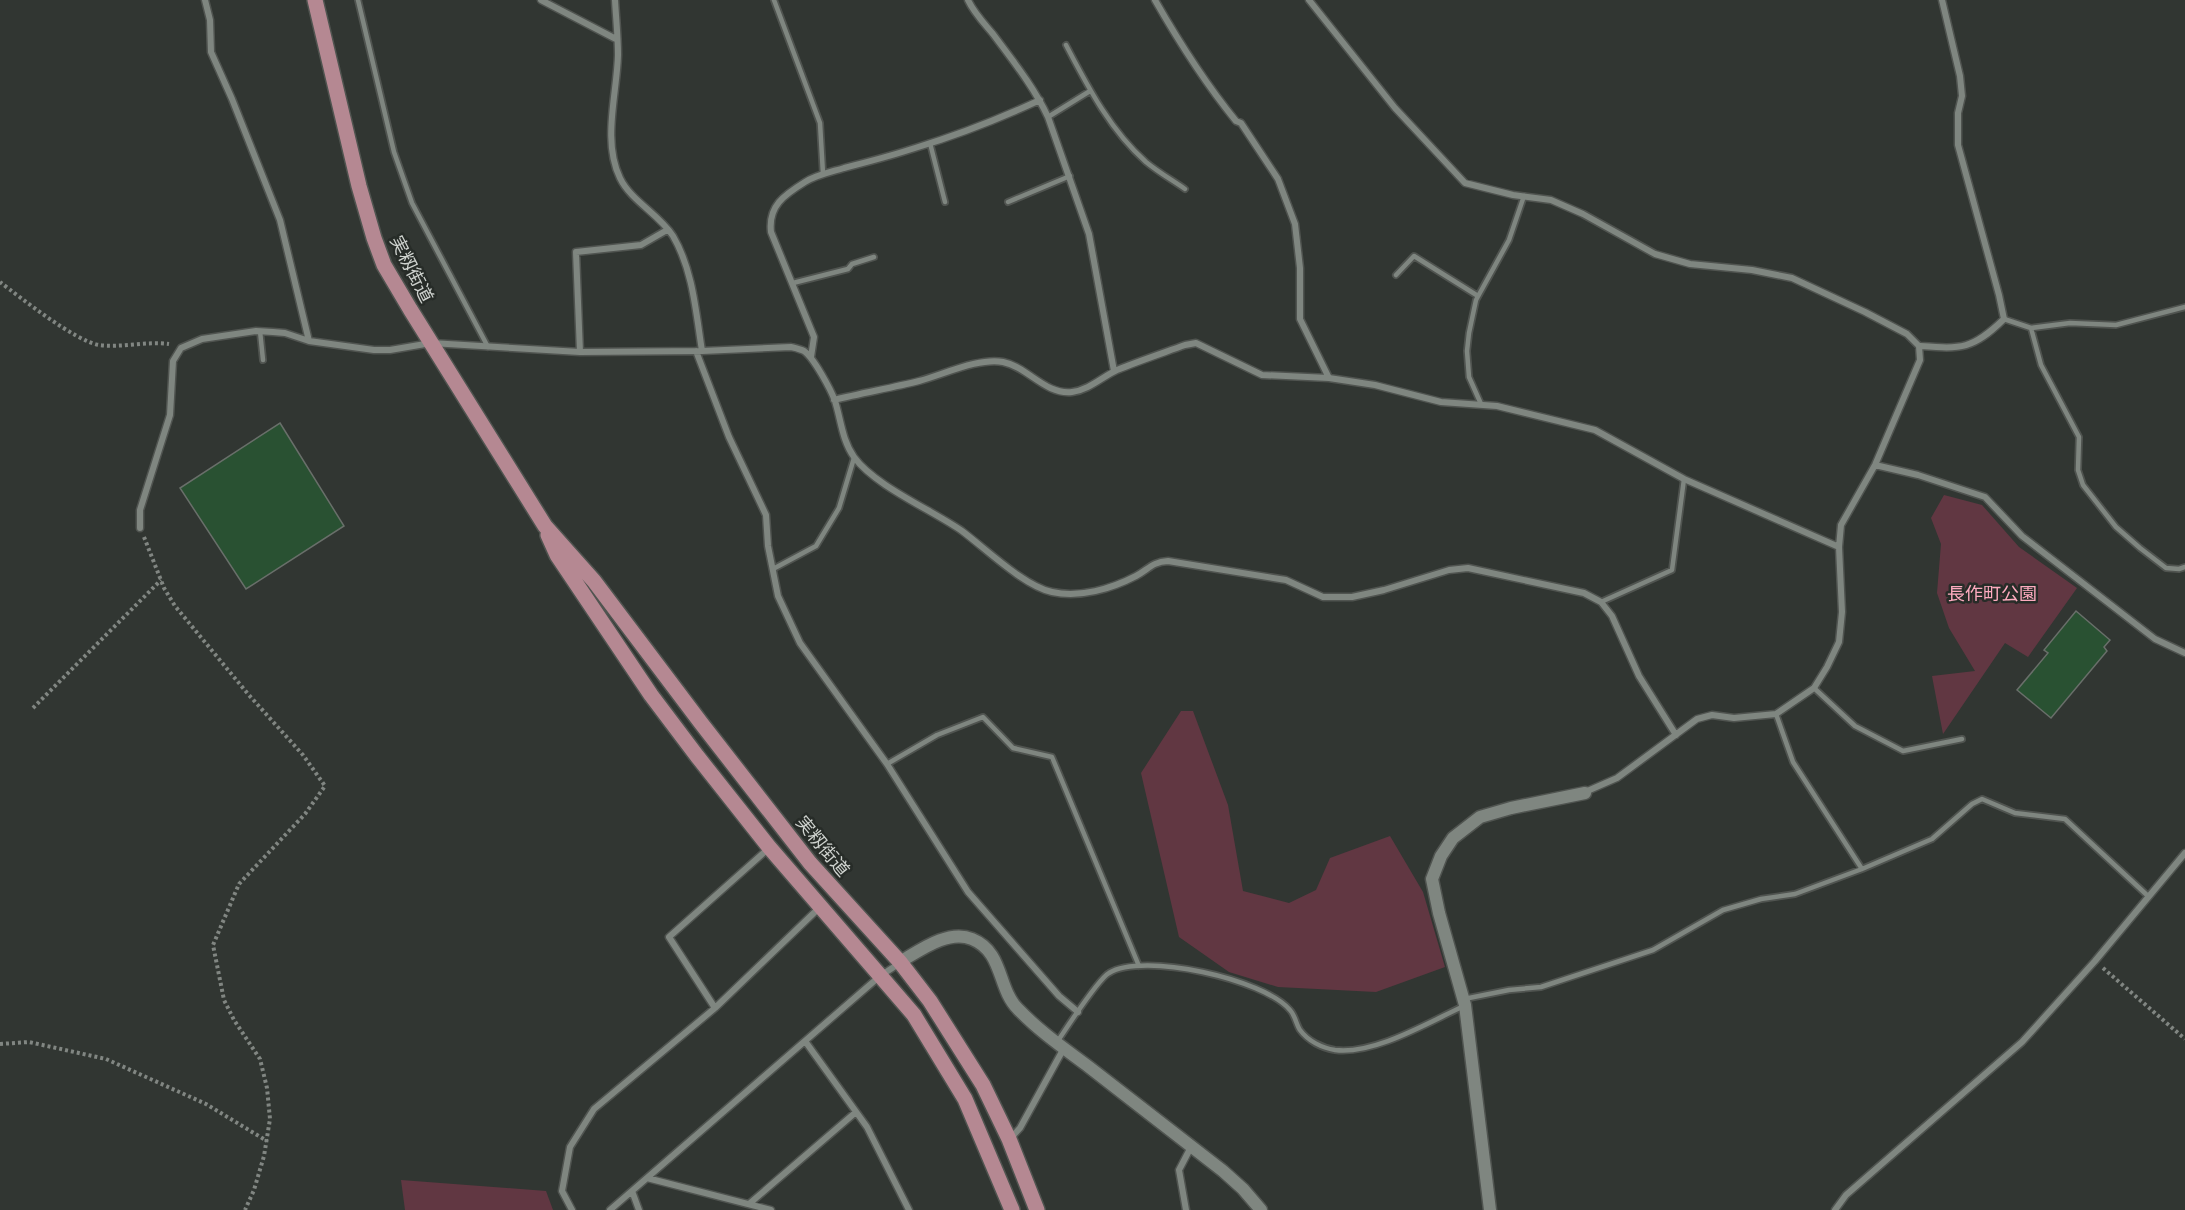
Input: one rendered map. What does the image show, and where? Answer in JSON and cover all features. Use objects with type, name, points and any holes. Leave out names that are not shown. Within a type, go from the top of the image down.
[{"type":"main road","name":"実籾街道","points":[[315,0],[359,186],[384,265],[545,526],[557,555],[651,695],[769,847],[914,1015],[960,1088],[1012,1210]]},
{"type":"main road","name":"実籾街道","points":[[545,526],[594,580],[810,863],[900,962],[930,1001],[983,1085],[1010,1139],[1037,1210]]},
{"type":"street","points":[[205,0],[210,20],[211,52],[280,220],[309,341]]},
{"type":"street","points":[[541,0],[616,39]]},
{"type":"street","points":[[615,0],[618,55],[612,137],[620,179],[668,230],[682,256],[691,283],[699,351],[729,437],[766,515],[773,569],[781,604],[800,643],[887,764],[968,892],[1059,996],[1078,1012]]},
{"type":"street","points":[[968,0],[972,10],[986,25],[1040,100],[1048,117],[1089,234],[1114,371]]},
{"type":"street","points":[[1155,0],[1211,91],[1236,121],[1241,123],[1278,179],[1295,224],[1300,268],[1300,319],[1329,378]]},
{"type":"street","points":[[1309,0],[1395,108],[1465,183],[1551,200],[1583,214],[1655,254],[1690,264],[1752,270],[1792,278],[1876,317],[1907,334],[1919,346],[1920,360],[1875,465],[1841,525],[1839,547],[1842,612],[1839,642],[1814,687],[1776,714],[1734,718],[1712,715],[1696,719],[1617,778],[1584,793],[1480,817],[1453,837],[1441,856],[1432,879],[1464,1002],[1490,1210]]},
{"type":"street","points":[[1919,346],[1956,348],[1974,342],[2004,319],[2000,295],[1958,146],[1958,113],[1962,96],[1960,76],[1942,0]]},
{"type":"street","points":[[811,357],[814,337],[794,283],[771,232],[772,210],[806,181],[823,174],[993,122],[1040,100]]},
{"type":"street","points":[[580,352],[576,252],[641,245],[668,230]]},
{"type":"street","points":[[141,528],[140,510],[170,415],[173,361],[181,348],[202,339],[260,331],[285,333],[309,341],[374,350],[397,349],[431,343],[580,352],[699,351],[791,347],[811,357],[834,400],[842,434],[854,458],[880,481],[961,530],[1028,581],[1051,592],[1077,594],[1100,590],[1136,576],[1156,562],[1168,561],[1286,580],[1323,597],[1352,597],[1384,590],[1449,570],[1468,568],[1584,593],[1601,602],[1612,616],[1639,676],[1676,735]]},
{"type":"street","points":[[834,400],[917,381],[977,363],[992,362],[1003,362],[1024,371],[1057,392],[1074,392],[1092,385],[1114,371],[1196,343],[1262,375],[1329,378],[1375,385],[1441,402],[1497,406],[1595,430],[1684,479],[1839,547]]},
{"type":"street","points":[[1875,465],[1918,475],[1985,497],[2022,536],[2155,639],[2185,653]]},
{"type":"street","points":[[715,1008],[669,937],[769,847]]},
{"type":"street","points":[[1835,1210],[1846,1195],[2022,1042],[2095,961],[2185,853]]},
{"type":"street","points":[[572,1210],[562,1191],[570,1147],[594,1109],[715,1008],[820,907]]},
{"type":"street","points":[[610,1210],[880,976],[900,962],[939,941],[958,938],[973,940],[993,955],[1004,985],[1017,1008],[1060,1045],[1244,1189],[1261,1210]]},
{"type":"street","points":[[805,1041],[867,1127],[909,1210]]},
{"type":"street","points":[[1010,1139],[1020,1128],[1060,1045]]},
{"type":"street","points":[[749,1204],[856,1112]]},
{"type":"street","points":[[1185,1210],[1179,1170],[1191,1147]]},
{"type":"street","points":[[646,1178],[771,1210]]},
{"type":"street","points":[[632,1191],[639,1210]]},
{"type":"lane","points":[[358,0],[394,152],[412,203],[488,347]]},
{"type":"lane","points":[[774,0],[820,123],[823,174]]},
{"type":"lane","points":[[1066,45],[1090,91],[1117,132],[1147,163],[1185,189]]},
{"type":"lane","points":[[1048,117],[1090,91]]},
{"type":"lane","points":[[930,143],[945,202]]},
{"type":"lane","points":[[1008,202],[1070,176]]},
{"type":"lane","points":[[1481,404],[1469,377],[1468,333],[1478,296],[1509,240],[1524,196]]},
{"type":"lane","points":[[1396,275],[1414,256],[1478,296]]},
{"type":"lane","points":[[794,283],[848,269],[852,264],[874,257]]},
{"type":"lane","points":[[2004,319],[2031,328],[2070,323],[2116,325],[2185,307]]},
{"type":"lane","points":[[2031,328],[2041,364],[2079,437],[2078,470],[2084,485],[2116,527],[2140,548],[2166,568],[2185,567]]},
{"type":"lane","points":[[260,331],[263,360]]},
{"type":"lane","points":[[773,569],[816,546],[839,508],[854,458]]},
{"type":"lane","points":[[1601,602],[1672,570],[1684,479]]},
{"type":"lane","points":[[1814,687],[1855,726],[1903,751],[1962,739]]},
{"type":"lane","points":[[1776,714],[1793,762],[1862,869]]},
{"type":"lane","points":[[887,764],[937,735],[983,717],[1013,748],[1052,757],[1139,966]]},
{"type":"lane","points":[[1060,1045],[1078,1012],[1107,973],[1125,967],[1139,966],[1189,969],[1218,975],[1261,991],[1291,1010],[1301,1031],[1314,1043],[1335,1050],[1358,1049],[1383,1042],[1464,1002],[1509,990],[1541,987],[1653,950],[1723,910],[1761,899],[1795,894],[1862,869],[1932,839],[1972,804],[1982,799],[2015,813],[2065,819],[2148,896]]},
{"type":"path","points":[[0,282],[89,342],[101,345],[168,343],[181,348]]},
{"type":"path","points":[[141,528],[161,580],[175,606],[248,694],[303,755],[326,786],[305,814],[239,884],[213,945],[224,1000],[234,1020],[260,1059],[267,1088],[270,1119],[267,1141],[254,1190],[245,1210]]},
{"type":"path","points":[[33,708],[161,580]]},
{"type":"path","points":[[2095,961],[2185,1040]]},
{"type":"path","points":[[0,1044],[30,1042],[106,1059],[206,1104],[267,1141]]},
{"type":"green space","name":"長作町公園","points":[[1944,495],[1982,505],[2019,547],[2077,588],[2028,657],[2005,643],[1943,734],[1932,676],[1975,671],[1949,628],[1937,593],[1941,544],[1931,518]]},
{"type":"green space","points":[[1181,711],[1193,711],[1228,805],[1243,891],[1289,903],[1316,890],[1330,858],[1390,836],[1423,892],[1445,967],[1376,992],[1278,987],[1229,972],[1179,937],[1141,773]]},
{"type":"green space","points":[[401,1180],[546,1191],[553,1210],[405,1210]]},
{"type":"building","points":[[280,423],[344,526],[246,589],[180,488]]},
{"type":"building","points":[[2076,611],[2110,640],[2104,647],[2107,651],[2051,718],[2017,690],[2048,653],[2044,650]]}]
